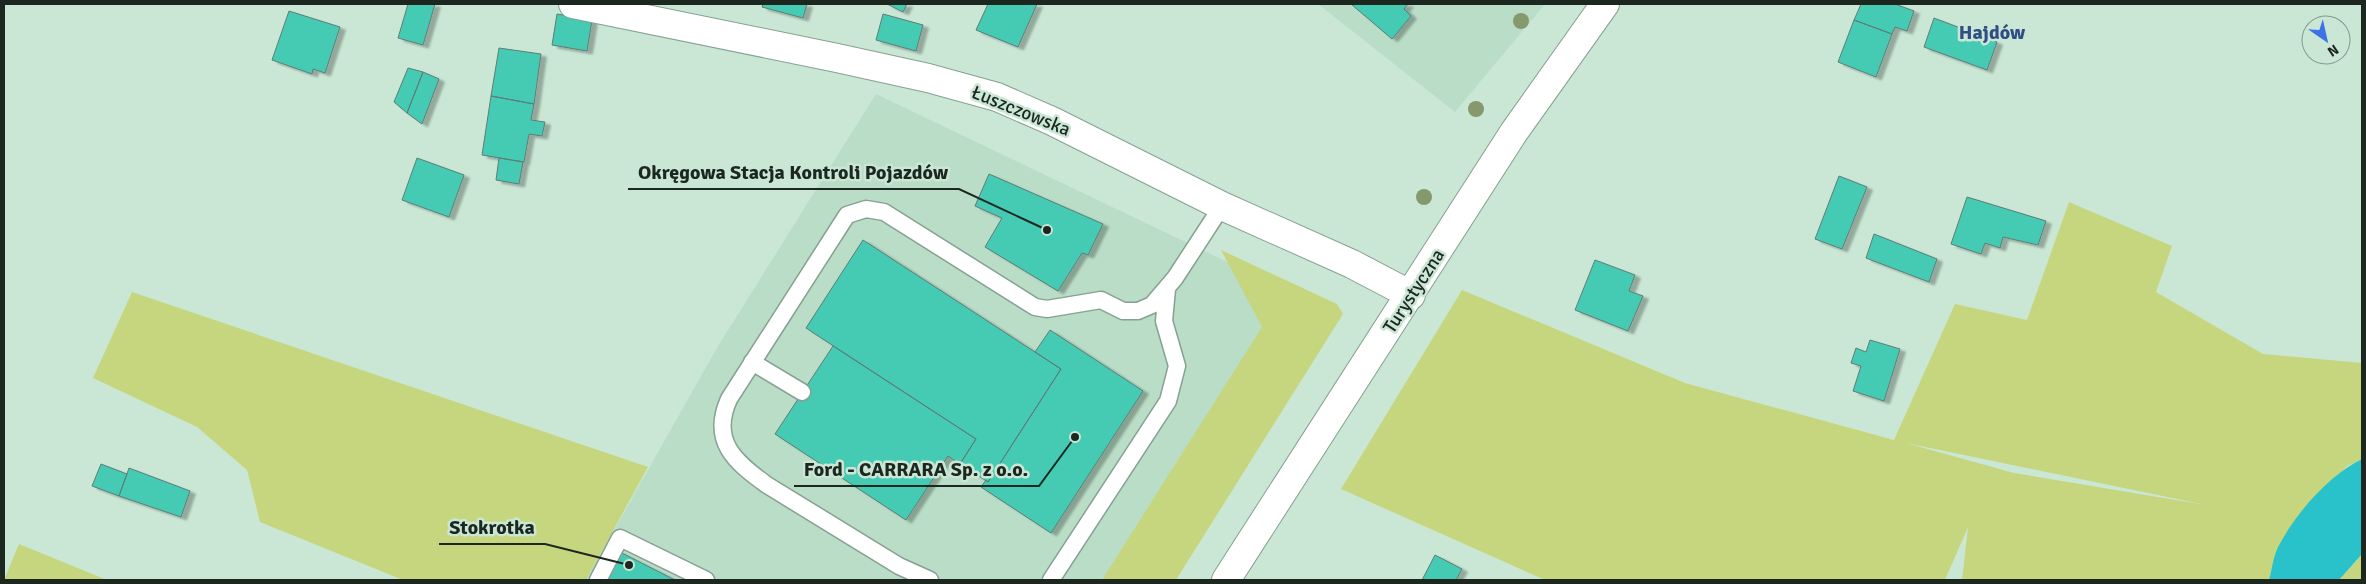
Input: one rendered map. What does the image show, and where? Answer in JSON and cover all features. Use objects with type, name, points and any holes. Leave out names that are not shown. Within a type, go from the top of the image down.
[{"type":"street","name":"Łuszczowska","points":[[573,4],[855,62],[997,97],[1060,125],[1222,206],[1352,264],[1411,296]]},
{"type":"street","name":"Turystyczna","points":[[1226,580],[1411,296],[1514,132],[1605,4]]},
{"type":"lane","points":[[930,580],[899,566],[767,485],[746,470],[732,456],[722,435],[722,414],[728,399],[847,215],[866,209],[884,212],[1035,307],[1047,309],[1101,300],[1122,311],[1138,311],[1152,305],[1167,289],[1222,206]]},
{"type":"lane","points":[[1051,580],[1168,401],[1177,366],[1164,321],[1167,289]]},
{"type":"lane","points":[[752,362],[802,392]]},
{"type":"lane","points":[[598,580],[620,538],[706,580]]},
{"type":"shaded area","points":[[1318,4],[1545,4],[1455,112]]},
{"type":"shaded area","points":[[876,94],[1311,302],[1132,580],[586,580],[718,346]]},
{"type":"green space","points":[[2069,202],[2172,246],[2156,292],[2263,354],[2362,363],[2362,459],[2346,467],[2277,549],[2269,580],[1962,580],[1968,527],[1945,580],[1545,580],[1341,489],[1462,290],[1685,383],[1894,440],[1955,304],[2027,320]],"holes":[[[1906,443],[2206,505],[2014,473]]]},
{"type":"green space","points":[[1221,250],[1337,304],[1343,314],[1176,580],[1102,580],[1262,327]]},
{"type":"green space","points":[[132,292],[648,467],[586,580],[403,580],[260,522],[247,470],[197,427],[93,378]]},
{"type":"green space","points":[[19,544],[107,580],[4,580]]},
{"type":"green space","points":[[2362,554],[2362,580],[2339,580]]},
{"type":"water","points":[[2362,459],[2362,554],[2339,580],[2269,580],[2278,547],[2303,509],[2325,485]]},
{"type":"building","points":[[408,4],[435,4],[423,45],[398,38]]},
{"type":"building","points":[[763,4],[807,4],[803,18],[762,7]]},
{"type":"building","points":[[887,4],[907,4],[903,12]]},
{"type":"building","points":[[988,4],[1037,4],[1018,47],[976,30]]},
{"type":"building","points":[[1351,4],[1408,4],[1404,9],[1411,16],[1392,39]]},
{"type":"building","points":[[1861,4],[1895,4],[1914,11],[1907,31],[1895,27],[1892,34],[1854,20]]},
{"type":"building","points":[[289,11],[340,27],[325,73],[313,69],[312,74],[272,60]]},
{"type":"building","points":[[557,14],[592,20],[587,51],[552,45]]},
{"type":"building","points":[[883,14],[923,25],[916,51],[876,40]]},
{"type":"building","points":[[1934,18],[1997,42],[1987,70],[1924,47]]},
{"type":"building","points":[[1854,20],[1892,34],[1876,77],[1838,62]]},
{"type":"building","points":[[499,48],[541,54],[534,104],[491,96]]},
{"type":"building","points":[[408,68],[423,72],[407,113],[394,102]]},
{"type":"building","points":[[423,72],[439,79],[422,124],[407,113]]},
{"type":"building","points":[[491,96],[534,104],[531,120],[545,122],[542,136],[529,134],[524,162],[482,155]]},
{"type":"building","points":[[417,158],[464,175],[449,217],[402,200]]},
{"type":"building","points":[[499,158],[523,162],[519,184],[496,180]]},
{"type":"building","points":[[989,174],[1103,224],[1088,255],[1082,253],[1058,291],[985,247],[1002,218],[975,206]]},
{"type":"building","points":[[1839,176],[1867,187],[1842,249],[1815,239]]},
{"type":"building","points":[[1967,197],[2046,221],[2038,245],[2003,237],[2000,248],[1985,243],[1981,254],[1951,244]]},
{"type":"building","points":[[1874,234],[1937,259],[1929,282],[1866,258]]},
{"type":"building","points":[[863,240],[1061,369],[988,482],[960,464],[976,439],[806,328]]},
{"type":"building","points":[[1595,260],[1635,275],[1629,291],[1643,296],[1628,331],[1575,310]]},
{"type":"building","points":[[1050,330],[1143,391],[1051,533],[981,487],[986,480],[988,482],[1061,369],[1035,352]]},
{"type":"building","points":[[1870,340],[1900,349],[1884,401],[1853,391],[1861,366],[1851,363],[1856,348],[1866,352]]},
{"type":"building","points":[[833,346],[976,439],[960,464],[948,456],[906,520],[775,434]]},
{"type":"building","points":[[101,464],[127,474],[119,496],[92,486]]},
{"type":"building","points":[[129,468],[190,491],[181,517],[119,496]]},
{"type":"building","points":[[618,551],[675,580],[603,580]]},
{"type":"building","points":[[1435,555],[1462,569],[1456,580],[1422,580]]},
{"type":"place","name":"Okręgowa Stacja Kontroli Pojazdów","points":[[1047,230]]},
{"type":"place","name":"Ford - CARRARA Sp. z o.o.","points":[[1075,437]]},
{"type":"place","name":"Stokrotka","points":[[629,565]]},
{"type":"district","name":"Hajdów","points":[[1992,32]]}]
